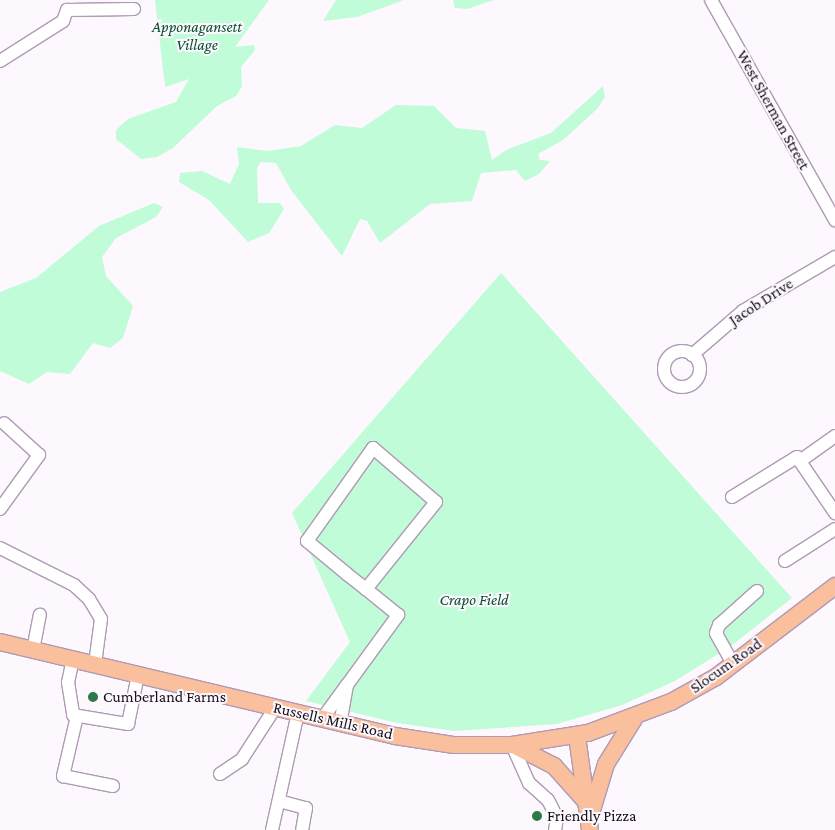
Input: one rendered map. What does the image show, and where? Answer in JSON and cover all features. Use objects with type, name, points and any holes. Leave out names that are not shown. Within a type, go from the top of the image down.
[{"type":"main road","name":"Slocum Road","points":[[577,736],[634,719],[698,688],[733,664],[835,586]]},
{"type":"main road","name":"Russells Mills Road","points":[[0,642],[322,719],[435,743],[512,746],[577,736]]},
{"type":"main road","points":[[590,817],[606,764],[634,719]]},
{"type":"main road","points":[[577,736],[590,817]]},
{"type":"main road","points":[[512,746],[554,766],[590,817]]},
{"type":"street","name":"West Sherman Street","points":[[711,0],[835,220]]},
{"type":"street","points":[[0,61],[63,21],[67,5],[134,10]]},
{"type":"street","name":"Jacob Drive","points":[[692,355],[744,311],[835,256]]},
{"type":"street","points":[[0,509],[38,455],[4,423]]},
{"type":"street","points":[[800,461],[835,436]]},
{"type":"street","points":[[322,719],[398,615],[366,589],[307,541],[373,448],[419,484],[436,502],[366,589]]},
{"type":"street","points":[[732,498],[797,456],[835,513]]},
{"type":"street","points":[[785,562],[835,529]]},
{"type":"street","points":[[0,548],[74,585],[89,599],[101,619],[95,664]]},
{"type":"street","points":[[733,664],[716,633],[719,625],[757,591]]},
{"type":"street","points":[[33,650],[40,615]]},
{"type":"street","points":[[73,659],[68,695],[77,716],[63,776],[113,786]]},
{"type":"street","points":[[77,716],[128,724],[138,675]]},
{"type":"street","points":[[340,723],[347,685]]},
{"type":"street","points":[[220,774],[242,759],[276,708]]},
{"type":"street","points":[[272,830],[298,713]]},
{"type":"street","points":[[512,746],[529,783],[548,800],[557,818],[555,830]]},
{"type":"street","points":[[279,801],[306,808],[302,830]]},
{"type":"green space","name":"Apponagansett Village","points":[[155,0],[269,0],[235,47],[254,45],[255,50],[241,67],[242,86],[236,96],[217,106],[173,148],[157,157],[141,159],[116,139],[116,130],[128,119],[176,102],[189,79],[165,87]]},
{"type":"green space","points":[[336,0],[404,0],[357,17],[323,21]]},
{"type":"green space","points":[[453,0],[494,0],[467,9],[455,8]]},
{"type":"green space","points":[[603,86],[605,97],[597,109],[563,140],[538,154],[540,160],[550,161],[539,174],[525,181],[516,170],[481,173],[472,201],[430,204],[380,243],[367,221],[360,219],[342,256],[291,190],[276,163],[261,162],[257,168],[258,203],[280,203],[284,209],[269,233],[248,242],[209,200],[179,182],[180,173],[202,171],[230,184],[239,164],[237,147],[268,151],[301,146],[335,125],[362,128],[396,105],[434,106],[456,128],[485,131],[492,160],[506,150],[551,133]]},
{"type":"green space","points":[[154,203],[163,207],[156,217],[116,238],[102,257],[106,276],[133,306],[123,338],[110,348],[93,343],[70,374],[47,372],[29,384],[0,371],[0,292],[36,278],[99,226]]},
{"type":"green space","name":"Crapo Field","points":[[501,273],[792,598],[731,646],[675,681],[622,705],[557,724],[455,731],[397,723],[306,701],[350,642],[292,513]]},
{"type":"place","name":"Cumberland Farms","points":[[93,697]]},
{"type":"place","name":"Friendly Pizza","points":[[537,816]]}]
